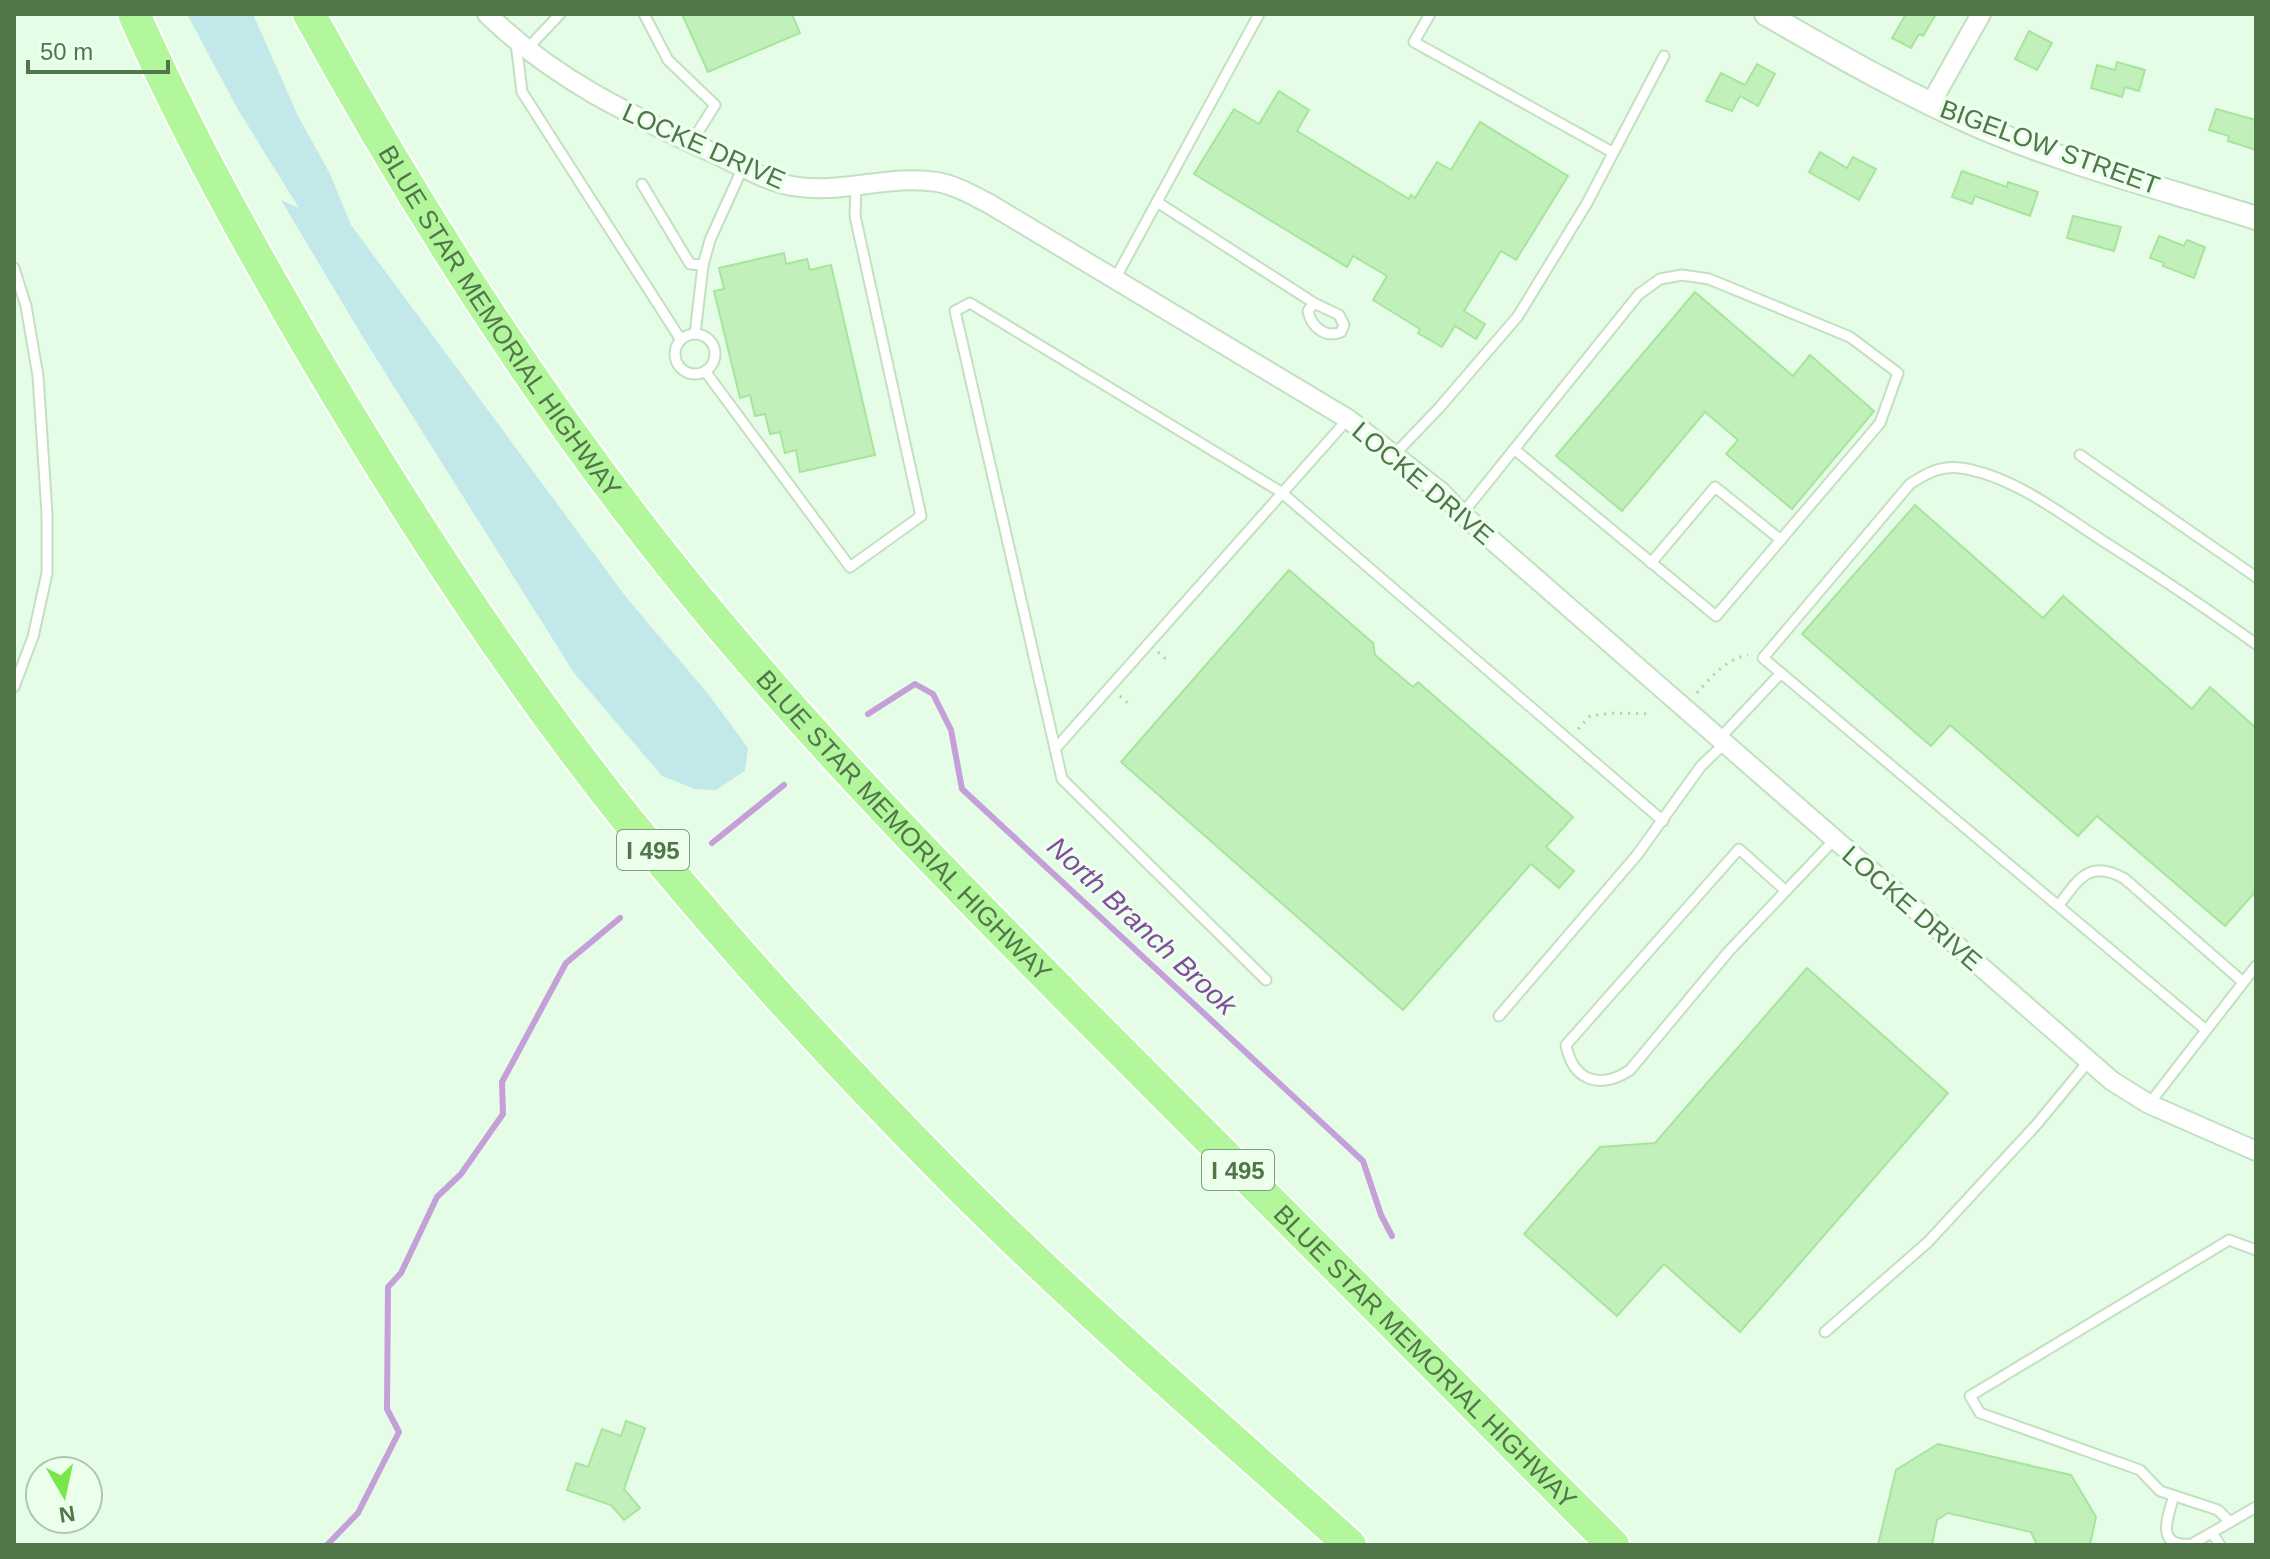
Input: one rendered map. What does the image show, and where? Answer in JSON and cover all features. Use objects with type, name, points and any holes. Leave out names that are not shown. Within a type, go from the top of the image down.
[{"type":"highway","name":"I 495","points":[[134,14],[218,186],[356,427],[467,602],[541,707],[619,809],[734,944],[959,1186],[1100,1319],[1350,1545]]},
{"type":"highway","name":"BLUE STAR MEMORIAL HIGHWAY","points":[[309,14],[388,154],[508,343],[618,496],[729,636],[813,733],[977,907],[1613,1545]]},
{"type":"street","name":"LOCKE DRIVE","points":[[487,14],[521,46],[566,79],[602,100],[790,186],[825,188],[916,180],[940,183],[988,203],[1348,419],[1441,492],[1462,514],[2088,1062],[2149,1104],[2256,1151]]},
{"type":"street","name":"BIGELOW STREET","points":[[1766,14],[1881,80],[1985,128],[2110,173],[2256,218]]},
{"type":"street","points":[[1931,103],[1981,14]]},
{"type":"lane","points":[[560,14],[521,46],[522,92],[681,340]]},
{"type":"lane","points":[[644,14],[668,60],[715,105],[691,143]]},
{"type":"lane","points":[[1115,279],[1259,14]]},
{"type":"lane","points":[[1430,14],[1414,42],[1612,152]]},
{"type":"lane","points":[[1394,455],[1518,316],[1587,203],[1664,56]]},
{"type":"lane","points":[[695,334],[703,265],[710,240],[743,167]]},
{"type":"lane","points":[[642,184],[690,264],[703,265]]},
{"type":"lane","points":[[705,371],[850,567],[921,516],[855,216],[856,186]]},
{"type":"lane","points":[[1157,202],[1314,303]]},
{"type":"lane","points":[[14,268],[26,306],[38,376],[47,513],[47,573],[33,637],[14,687]]},
{"type":"lane","points":[[1462,514],[1514,449],[1639,294],[1660,279],[1682,275],[1709,279],[1850,337],[1898,373],[1880,423],[1716,616],[1514,449]]},
{"type":"lane","points":[[1266,980],[1062,779],[955,311],[970,303],[1281,492],[1663,821]]},
{"type":"lane","points":[[695,334],[704,337],[713,347],[714,360],[705,371],[692,374],[680,368],[675,356],[681,340],[695,334]]},
{"type":"lane","points":[[1055,749],[1348,419]]},
{"type":"lane","points":[[2080,455],[2256,577]]},
{"type":"lane","points":[[2206,1030],[1763,658],[1910,484],[1932,470],[1959,468],[1995,476],[2059,512],[2195,600],[2256,644]]},
{"type":"lane","points":[[1651,563],[1715,487],[1781,540]]},
{"type":"lane","points":[[1499,1016],[1663,821],[1701,766],[1781,673]]},
{"type":"lane","points":[[1786,891],[1739,849],[1566,1045],[1568,1057],[1576,1069],[1588,1078],[1603,1082],[1615,1080],[1630,1070],[1729,951],[1786,891],[1834,840]]},
{"type":"lane","points":[[2059,905],[2086,873],[2111,871],[2125,879],[2243,982]]},
{"type":"lane","points":[[2149,1104],[2256,966]]},
{"type":"lane","points":[[1825,1332],[1928,1242],[2037,1124],[2088,1062]]},
{"type":"lane","points":[[2230,1522],[2218,1510],[2160,1491],[2140,1470],[1980,1413],[1970,1396],[2229,1240],[2256,1250]]},
{"type":"lane","points":[[2174,1496],[2165,1524],[2166,1532],[2172,1541],[2182,1545],[2192,1544],[2256,1507]]},
{"type":"lane","points":[[2212,1533],[2220,1545]]},
{"type":"path","points":[[1697,693],[1716,672],[1738,657],[1756,654],[1763,658]]},
{"type":"path","points":[[1578,729],[1590,716],[1651,714]]},
{"type":"shaded area","points":[[187,14],[253,14],[298,116],[330,174],[351,225],[626,597],[709,695],[748,748],[745,771],[716,790],[695,789],[662,776],[574,673],[364,339],[281,200],[299,208],[237,108]]},
{"type":"building","points":[[682,14],[792,14],[800,33],[708,72]]},
{"type":"building","points":[[1906,14],[1936,14],[1923,36],[1919,34],[1911,48],[1892,38]]},
{"type":"building","points":[[2029,31],[2052,43],[2037,70],[2015,59]]},
{"type":"building","points":[[2117,62],[2145,70],[2139,91],[2125,87],[2122,97],[2091,88],[2097,65],[2115,70]]},
{"type":"building","points":[[1757,64],[1775,74],[1758,106],[1740,96],[1732,111],[1706,101],[1721,73],[1745,85]]},
{"type":"building","points":[[1279,91],[1309,110],[1297,131],[1409,199],[1411,195],[1415,198],[1437,162],[1451,170],[1480,122],[1568,176],[1516,260],[1501,251],[1464,311],[1485,324],[1476,339],[1455,326],[1442,347],[1418,333],[1420,329],[1373,300],[1387,276],[1353,256],[1347,267],[1194,174],[1234,109],[1259,124]]},
{"type":"building","points":[[2216,109],[2256,120],[2256,150],[2228,141],[2229,136],[2209,130]]},
{"type":"building","points":[[1820,152],[1847,168],[1853,157],[1876,169],[1859,200],[1809,172]]},
{"type":"building","points":[[1962,171],[2007,187],[2008,182],[2038,192],[2030,216],[1975,196],[1972,204],[1952,197]]},
{"type":"building","points":[[2073,216],[2121,227],[2114,251],[2067,238]]},
{"type":"building","points":[[2159,236],[2184,246],[2187,240],[2205,247],[2194,278],[2150,258]]},
{"type":"building","points":[[784,253],[786,264],[807,259],[810,270],[831,265],[875,455],[800,472],[796,450],[785,453],[780,432],[770,434],[765,414],[755,416],[750,395],[740,398],[714,291],[724,289],[719,268]]},
{"type":"building","points":[[1695,292],[1793,376],[1810,355],[1874,411],[1792,509],[1726,454],[1738,440],[1705,412],[1622,511],[1556,456]]},
{"type":"building","points":[[1915,505],[2043,618],[2063,596],[2192,709],[2210,687],[2256,728],[2256,891],[2225,926],[2097,816],[2078,836],[1950,725],[1931,746],[1802,634]]},
{"type":"building","points":[[1289,570],[1373,643],[1375,655],[1413,687],[1418,682],[1573,817],[1546,847],[1574,871],[1559,888],[1531,864],[1403,1010],[1121,762]]},
{"type":"building","points":[[1807,968],[1948,1093],[1740,1332],[1664,1264],[1617,1316],[1524,1234],[1600,1147],[1655,1143]]},
{"type":"building","points":[[626,1421],[645,1428],[624,1489],[640,1508],[624,1520],[611,1505],[567,1490],[576,1463],[588,1467],[602,1429],[621,1436]]},
{"type":"building","points":[[1938,1444],[2071,1475],[2096,1517],[2090,1545],[2037,1545],[2031,1532],[1948,1513],[1937,1520],[1932,1545],[1878,1545],[1896,1470]]},
{"type":"waterway","name":"North Branch Brook","points":[[868,714],[915,684],[933,694],[951,730],[962,789],[1363,1161],[1381,1215],[1392,1236]]},
{"type":"waterway","name":"North Branch Brook","points":[[712,843],[784,785]]},
{"type":"waterway","name":"North Branch Brook","points":[[327,1545],[358,1513],[399,1432],[387,1409],[388,1287],[401,1273],[437,1197],[461,1174],[503,1114],[502,1082],[566,963],[620,918]]}]
